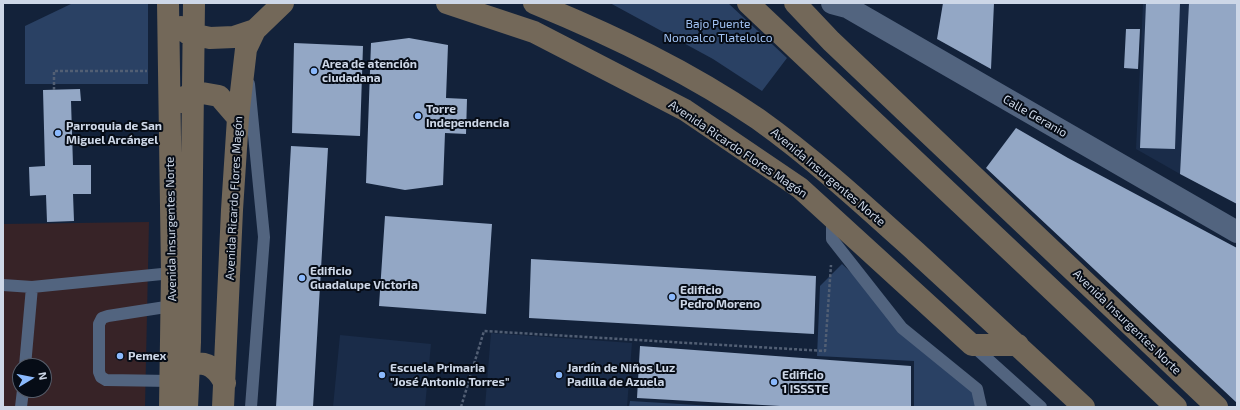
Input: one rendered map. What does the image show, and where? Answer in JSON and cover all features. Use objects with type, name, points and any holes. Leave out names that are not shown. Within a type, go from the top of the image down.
[{"type":"street","points":[[187,407],[190,342],[194,3]]},
{"type":"street","name":"Avenida Ricardo Flores Magón","points":[[223,407],[238,118],[246,49],[255,30],[283,3]]},
{"type":"street","name":"Avenida Ricardo Flores Magón","points":[[447,3],[534,32],[686,110],[800,188],[972,345]]},
{"type":"street","name":"Avenida Insurgentes Norte","points":[[534,3],[610,35],[660,60],[701,83],[757,119],[800,150],[876,216],[1084,407]]},
{"type":"street","points":[[748,3],[1176,407]]},
{"type":"street","name":"Avenida Insurgentes Norte","points":[[795,3],[831,41],[1217,407]]},
{"type":"street","name":"Calle Geranio","points":[[832,3],[847,7],[1237,232]]},
{"type":"street","points":[[167,8],[187,33],[210,38],[234,37],[255,30]]},
{"type":"street","name":"Avenida Insurgentes Norte","points":[[167,8],[172,273],[170,407]]},
{"type":"street","points":[[170,117],[184,97],[202,93],[219,96],[238,118]]},
{"type":"street","points":[[972,345],[1018,345]]},
{"type":"street","points":[[171,381],[182,368],[193,364],[206,364],[216,370],[225,383]]},
{"type":"lane","points":[[246,49],[264,237],[251,407]]},
{"type":"lane","points":[[832,217],[832,239],[902,328],[977,389],[981,407]]},
{"type":"lane","points":[[3,285],[32,287],[172,273]]},
{"type":"lane","points":[[26,358],[32,287]]},
{"type":"lane","points":[[171,381],[106,380],[102,378],[99,372],[99,324],[102,318],[108,316],[172,306]]},
{"type":"lane","points":[[972,345],[1041,407]]},
{"type":"path","points":[[54,90],[54,71],[168,71]]},
{"type":"path","points":[[462,407],[484,331],[825,351],[832,239]]},
{"type":"shaded area","points":[[1143,3],[1189,3],[1180,174],[1136,149]]},
{"type":"shaded area","points":[[149,222],[145,407],[3,407],[3,224]]},
{"type":"shaded area","name":"Jardín de Niños Luz Padilla de Azuela","points":[[491,333],[632,343],[627,407],[485,407]]},
{"type":"shaded area","name":"Escuela Primaria \"José Antonio Torres\"","points":[[340,335],[431,344],[425,407],[333,407]]},
{"type":"green space","points":[[73,3],[148,3],[148,84],[25,84],[25,26]]},
{"type":"green space","name":"Bajo Puente Nonoalco Tlatelolco","points":[[610,3],[728,3],[787,58],[762,91],[713,59]]},
{"type":"green space","points":[[842,264],[975,389],[979,407],[914,407],[914,361],[817,356],[820,286]]},
{"type":"green space","points":[[630,401],[730,407],[629,407]]},
{"type":"building","points":[[943,3],[994,3],[991,69],[937,39]]},
{"type":"building","points":[[1146,3],[1180,3],[1175,149],[1140,148]]},
{"type":"building","points":[[1189,3],[1237,3],[1237,204],[1180,174]]},
{"type":"building","points":[[1126,29],[1140,29],[1138,69],[1124,68]]},
{"type":"building","name":"Torre Independencia","points":[[409,38],[448,45],[446,98],[467,99],[466,134],[445,133],[443,185],[405,190],[366,183],[371,43]]},
{"type":"building","points":[[294,43],[363,46],[360,136],[292,133]]},
{"type":"building","name":"Parroquia de San Miguel Arcángel","points":[[80,89],[81,101],[71,101],[73,165],[91,165],[91,194],[73,194],[74,221],[47,222],[46,195],[30,196],[29,167],[45,166],[43,90]]},
{"type":"building","points":[[1016,128],[1068,158],[1237,248],[1237,403],[986,168]]},
{"type":"building","name":"Edificio Guadalupe Victoria","points":[[291,146],[328,148],[313,407],[276,407]]},
{"type":"building","points":[[385,216],[492,224],[486,314],[379,306]]},
{"type":"building","name":"Edificio Pedro Moreno","points":[[531,259],[816,276],[814,334],[529,318]]},
{"type":"building","name":"Edificio 1 ISSSTE","points":[[640,346],[911,366],[911,407],[798,407],[637,398]]},
{"type":"place","name":"Area de atención ciudadana","points":[[314,71]]},
{"type":"place","name":"Torre Independencia","points":[[418,116]]},
{"type":"place","name":"Parroquia de San Miguel Arcángel","points":[[58,133]]},
{"type":"place","name":"Edificio Guadalupe Victoria","points":[[302,278]]},
{"type":"place","name":"Edificio Pedro Moreno","points":[[672,297]]},
{"type":"place","name":"Pemex","points":[[120,356]]},
{"type":"place","name":"Escuela Primaria \"José Antonio Torres\"","points":[[382,375]]},
{"type":"place","name":"Jardín de Niños Luz Padilla de Azuela","points":[[559,375]]},
{"type":"place","name":"Edificio 1 ISSSTE","points":[[774,382]]}]
